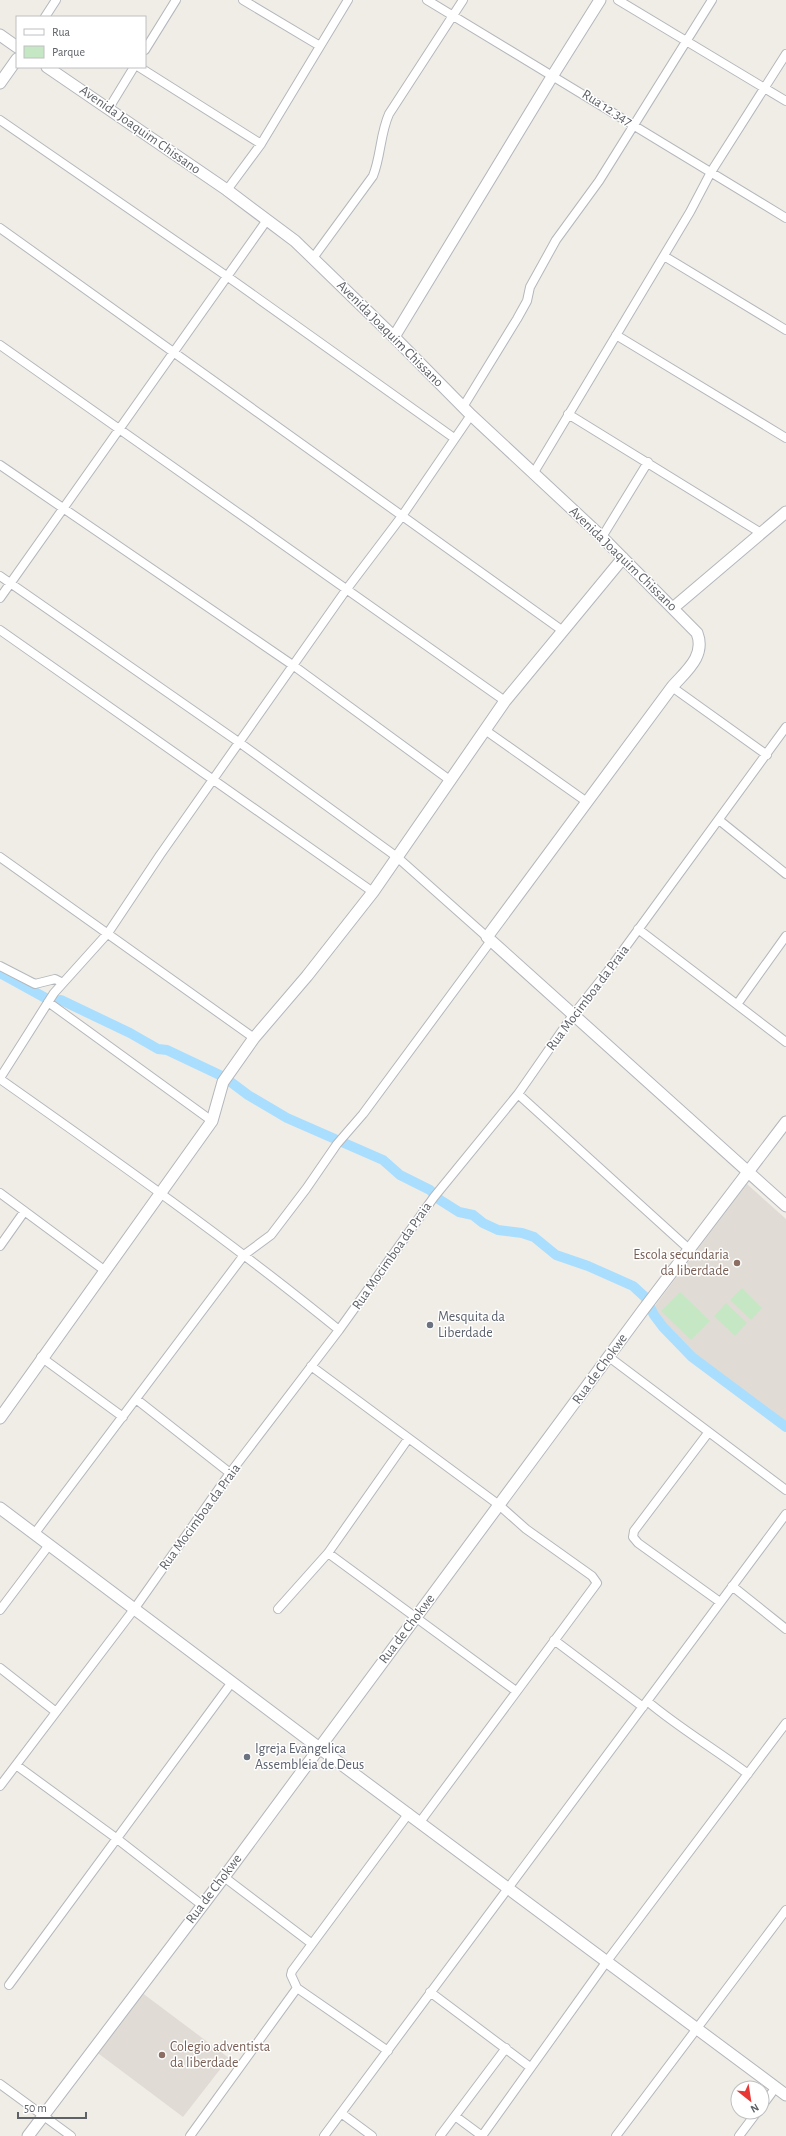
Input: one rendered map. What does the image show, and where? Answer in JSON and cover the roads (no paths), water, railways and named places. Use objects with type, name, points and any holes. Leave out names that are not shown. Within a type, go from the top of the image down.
[{"type":"street","points":[[46,16],[56,0]]},
{"type":"street","points":[[146,48],[176,0]]},
{"type":"street","points":[[243,0],[320,46]]},
{"type":"street","points":[[227,190],[261,144],[348,0]]},
{"type":"street","name":"Rua 12.347","points":[[427,0],[553,75],[786,218]]},
{"type":"street","points":[[313,258],[373,176],[378,165],[384,126],[389,114],[463,0]]},
{"type":"street","points":[[394,337],[600,0]]},
{"type":"street","points":[[618,0],[786,101]]},
{"type":"street","points":[[463,407],[517,319],[527,301],[530,287],[556,240],[599,181],[635,126],[712,0]]},
{"type":"street","points":[[0,35],[16,46]]},
{"type":"street","points":[[533,474],[664,256],[711,172],[786,54]]},
{"type":"street","points":[[0,83],[16,60]]},
{"type":"street","name":"Avenida Joaquim Chissano","points":[[49,68],[227,190],[295,241],[394,337],[471,415],[602,537],[697,633],[700,640],[700,653],[672,687]]},
{"type":"street","points":[[109,108],[133,68]]},
{"type":"street","points":[[141,68],[261,144]]},
{"type":"street","points":[[0,120],[228,277],[454,438]]},
{"type":"street","points":[[0,598],[267,220]]},
{"type":"street","points":[[0,228],[562,631]]},
{"type":"street","points":[[664,256],[786,330]]},
{"type":"street","points":[[616,335],[786,438]]},
{"type":"street","points":[[0,345],[119,431],[505,701]]},
{"type":"street","points":[[568,414],[761,533]]},
{"type":"street","points":[[339,1330],[244,1255],[160,1192],[0,1078],[48,1002],[108,933],[160,855],[214,781],[346,590],[402,516],[471,415]]},
{"type":"street","points":[[602,537],[648,462]]},
{"type":"street","points":[[0,464],[63,510],[294,666],[451,781]]},
{"type":"street","points":[[673,608],[786,512]]},
{"type":"street","points":[[0,1418],[41,1358],[212,1120],[223,1082],[254,1038],[308,976],[373,892],[505,701],[623,558]]},
{"type":"street","points":[[0,576],[240,743],[397,857],[786,1206]]},
{"type":"street","points":[[0,630],[373,892]]},
{"type":"street","points":[[35,1533],[244,1255],[271,1235],[306,1189],[343,1136],[363,1114],[587,802],[672,687],[767,755]]},
{"type":"street","name":"Rua Mocimboa da Praia","points":[[0,1786],[135,1608],[230,1473],[339,1330],[435,1195],[518,1094],[573,1015],[719,820],[786,727]]},
{"type":"street","points":[[486,730],[587,802]]},
{"type":"street","points":[[719,820],[786,874]]},
{"type":"street","points":[[0,857],[254,1038]]},
{"type":"street","points":[[638,929],[738,1003],[786,1042]]},
{"type":"street","points":[[738,1003],[786,936]]},
{"type":"street","points":[[0,966],[35,984],[55,979],[63,984]]},
{"type":"street","points":[[48,1002],[212,1120]]},
{"type":"street","points":[[518,1094],[690,1250]]},
{"type":"street","name":"Rua de Chokwe","points":[[28,2136],[224,1877],[318,1747],[416,1618],[643,1310],[786,1122]]},
{"type":"street","points":[[0,1193],[104,1270]]},
{"type":"street","points":[[0,1246],[24,1212]]},
{"type":"street","points":[[609,1357],[708,1433],[786,1490]]},
{"type":"street","points":[[41,1358],[123,1417]]},
{"type":"street","points":[[311,1366],[499,1505],[526,1529],[592,1576],[597,1583],[420,1822]]},
{"type":"street","points":[[136,1399],[230,1473]]},
{"type":"street","points":[[708,1433],[634,1530],[633,1537],[638,1543],[720,1602]]},
{"type":"street","points":[[278,1609],[328,1553],[408,1439]]},
{"type":"street","points":[[0,1508],[318,1747],[786,2094]]},
{"type":"street","points":[[324,2136],[388,2052],[507,1887],[732,1586],[785,1519]]},
{"type":"street","points":[[0,1610],[49,1545]]},
{"type":"street","points":[[328,1553],[516,1691]]},
{"type":"street","points":[[732,1586],[786,1629]]},
{"type":"street","points":[[554,1640],[645,1704],[707,1743],[748,1774]]},
{"type":"street","points":[[0,1668],[56,1712]]},
{"type":"street","points":[[9,1985],[232,1682]]},
{"type":"street","points":[[455,2116],[482,2136],[607,1961],[785,1727]]},
{"type":"street","points":[[16,1765],[116,1838],[202,1905]]},
{"type":"street","points":[[388,2052],[297,1988],[291,1976],[292,1971],[311,1942],[409,1813]]},
{"type":"street","points":[[224,1877],[311,1942]]},
{"type":"street","points":[[616,2136],[786,1910]]},
{"type":"street","points":[[190,2136],[297,1988]]},
{"type":"street","points":[[430,1992],[530,2067]]},
{"type":"street","points":[[440,2136],[506,2048]]},
{"type":"street","points":[[0,2084],[71,2136]]},
{"type":"street","points":[[770,2095],[776,2087]]},
{"type":"street","points":[[342,2113],[372,2136]]},
{"type":"street","points":[[739,2136],[751,2120]]},
{"type":"waterway","points":[[0,973],[51,1001],[61,1000],[130,1033],[158,1049],[167,1050],[224,1077],[248,1095],[287,1118],[383,1160],[400,1175],[430,1190],[440,1200],[459,1212],[473,1215],[483,1223],[498,1230],[522,1233],[534,1237],[556,1255],[588,1266],[633,1286],[645,1297],[654,1315],[663,1327],[692,1357],[786,1427]]},
{"type":"place","name":"Escola secundaria da liberdade","points":[[737,1263]]},
{"type":"place","name":"Mesquita da Liberdade","points":[[430,1325]]},
{"type":"place","name":"Igreja Evangelica Assembleia de Deus","points":[[247,1757]]},
{"type":"place","name":"Colegio adventista da liberdade","points":[[162,2055]]}]
